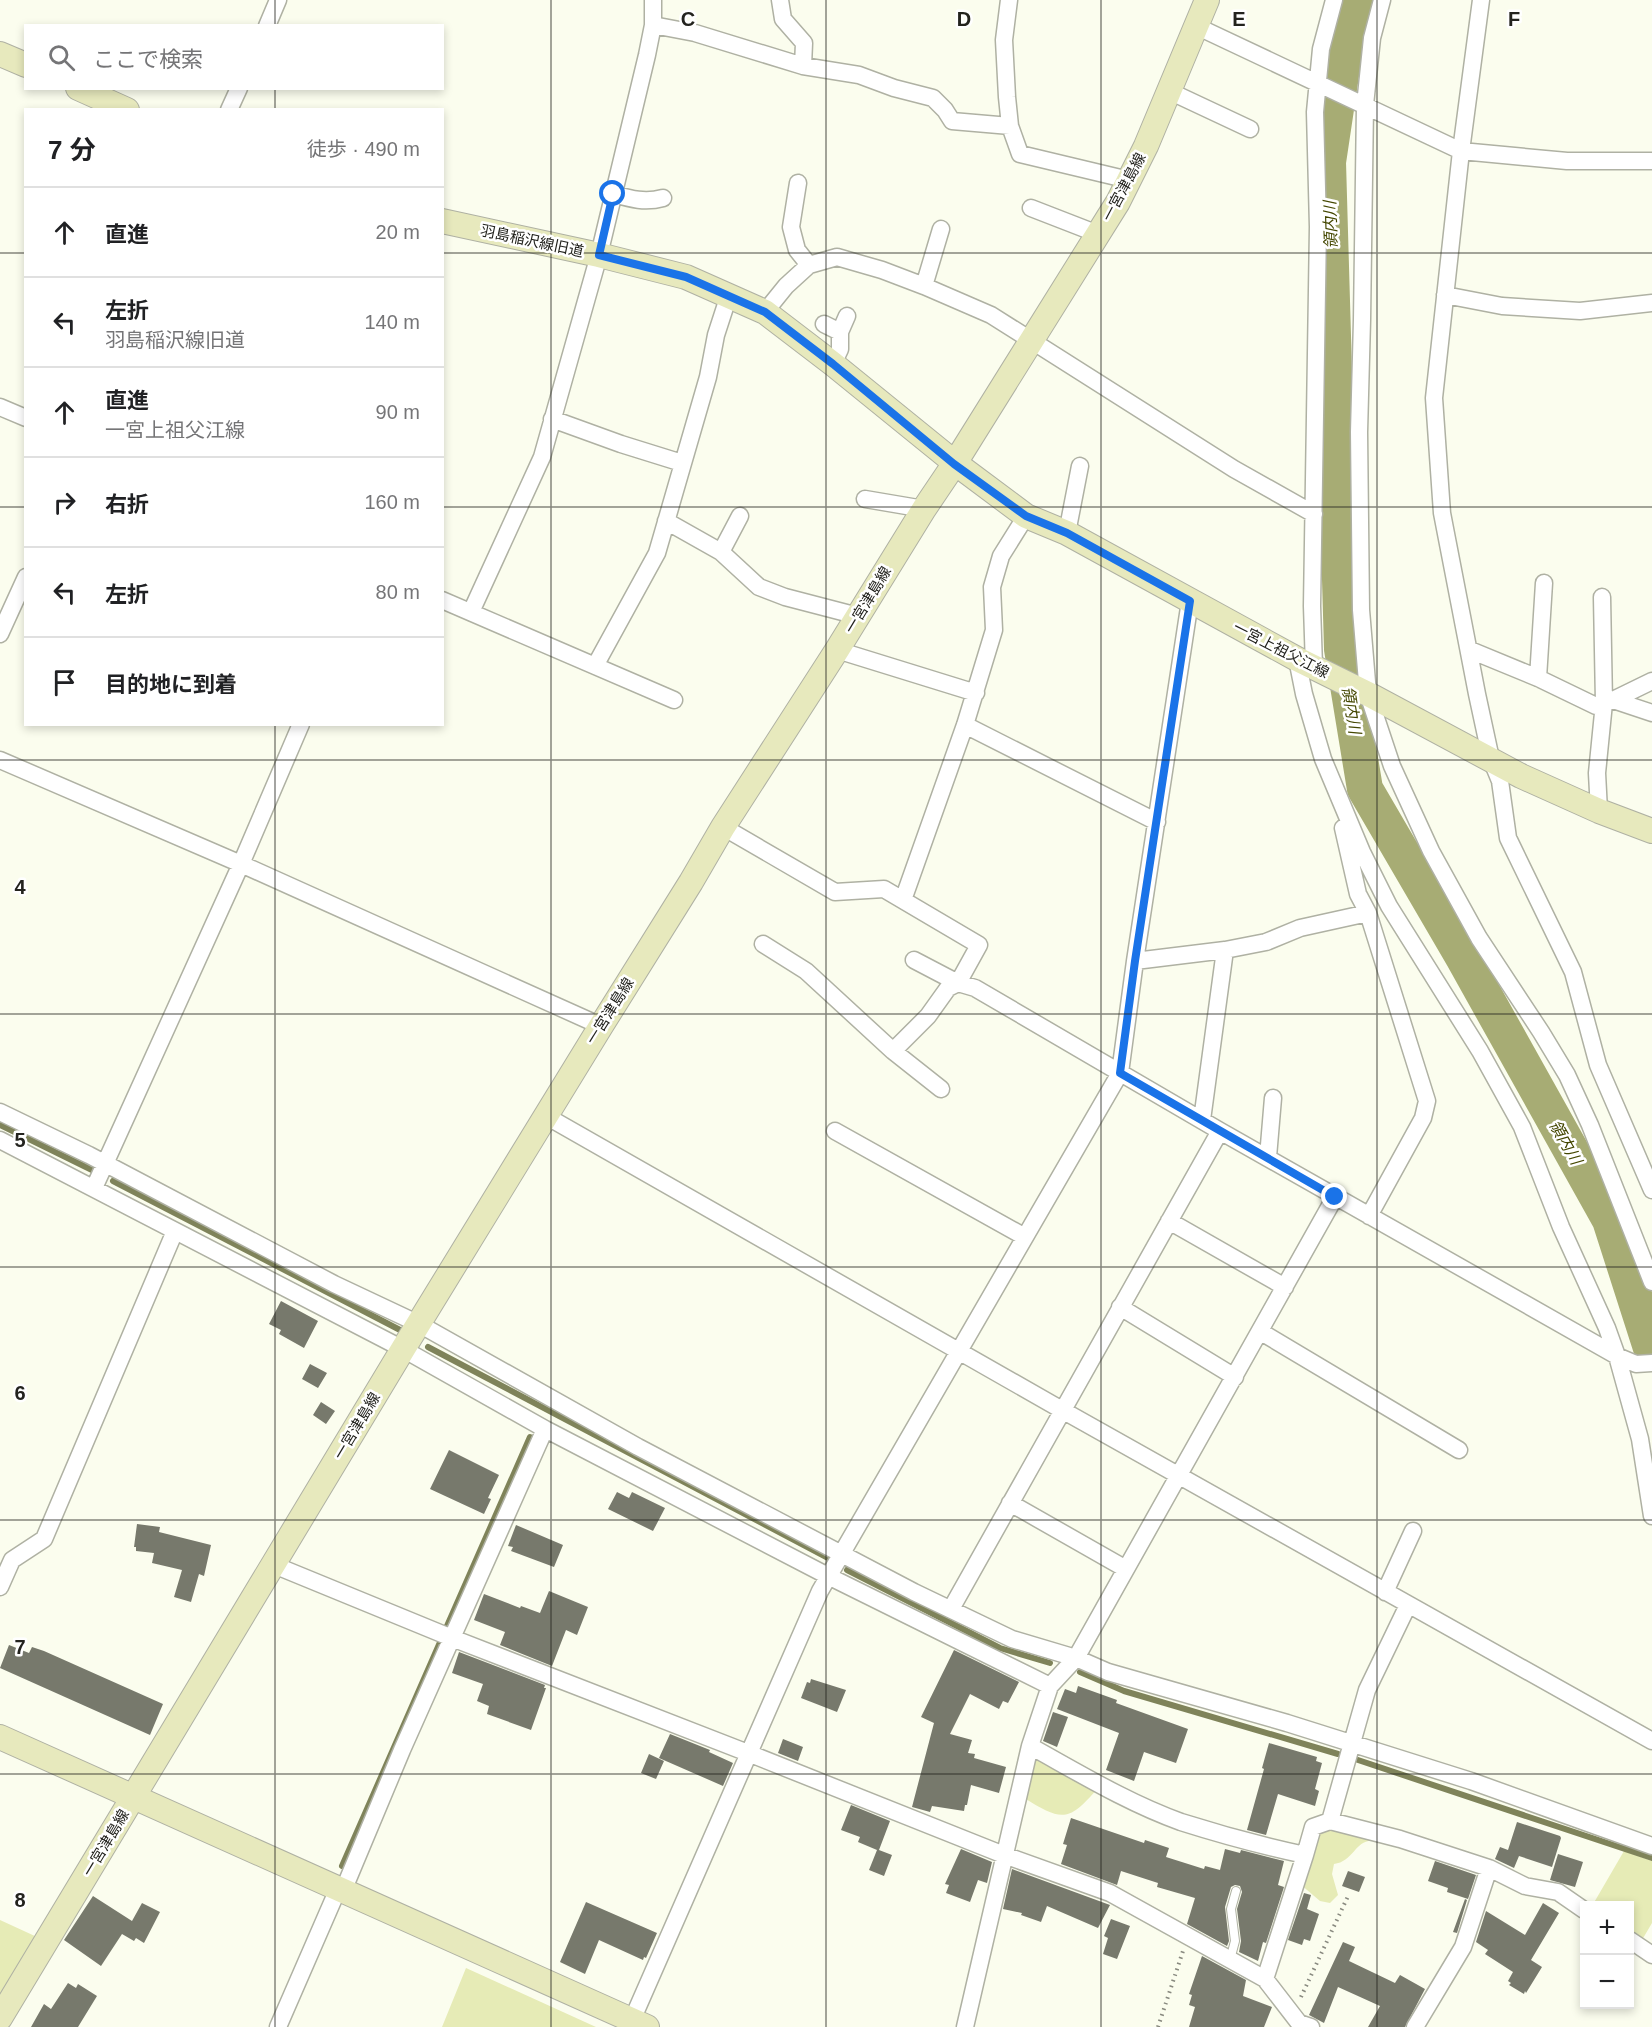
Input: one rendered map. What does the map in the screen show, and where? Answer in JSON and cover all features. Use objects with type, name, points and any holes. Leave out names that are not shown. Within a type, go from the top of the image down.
[{"type":"main road","name":"一宮津島線","points":[[0,2018],[418,1324],[723,827],[837,650],[1118,202],[1169,92],[1207,0]]},
{"type":"main road","points":[[0,54],[24,64]]},
{"type":"main road","points":[[82,90],[122,108]]},
{"type":"main road","name":"羽島稲沢線旧道","points":[[444,221],[599,255],[686,277],[765,312],[833,364],[954,464]]},
{"type":"main road","name":"一宮上祖父江線","points":[[954,464],[1026,516],[1067,533],[1190,601],[1521,776],[1599,811],[1652,831]]},
{"type":"main road","points":[[0,1737],[636,2025]]},
{"type":"street","points":[[268,24],[278,0]]},
{"type":"street","points":[[471,612],[542,457],[599,255],[647,55],[653,25],[653,0]]},
{"type":"street","points":[[780,0],[783,20],[804,43],[803,66]]},
{"type":"street","points":[[1009,0],[1004,40],[1010,126],[1020,154],[1129,180]]},
{"type":"street","points":[[1334,0],[1321,49],[1315,112],[1318,227],[1312,606],[1307,705],[1323,759],[1334,786],[1362,852],[1389,906],[1479,1051],[1522,1127],[1561,1227],[1607,1328],[1617,1356],[1640,1439],[1652,1516]]},
{"type":"street","points":[[1382,0],[1372,38],[1362,104],[1362,320],[1359,432],[1364,692],[1392,766],[1431,851],[1479,938],[1567,1075],[1590,1125],[1652,1282]]},
{"type":"street","points":[[1481,0],[1461,151],[1434,398],[1442,513],[1491,759],[1500,781],[1508,838],[1573,972],[1598,1065],[1652,1190]]},
{"type":"street","points":[[653,25],[695,33],[803,66],[859,75],[894,88],[933,98],[952,121],[1010,126]]},
{"type":"street","points":[[1196,26],[1461,151],[1567,161],[1652,161]]},
{"type":"street","points":[[230,108],[238,90]]},
{"type":"street","points":[[1169,92],[1250,129]]},
{"type":"street","points":[[798,183],[791,227],[797,250],[809,265]]},
{"type":"street","points":[[613,194],[639,201],[663,198]]},
{"type":"street","points":[[1031,208],[1098,234]]},
{"type":"street","points":[[924,286],[941,229]]},
{"type":"street","points":[[765,312],[786,286],[809,265],[837,257],[882,270],[991,315],[1234,469],[1314,514]]},
{"type":"street","points":[[595,666],[657,553],[729,295]]},
{"type":"street","points":[[1445,295],[1502,306],[1580,311],[1652,303]]},
{"type":"street","points":[[824,324],[843,324],[840,349],[833,364]]},
{"type":"street","points":[[0,407],[24,417]]},
{"type":"street","points":[[552,419],[682,463]]},
{"type":"street","points":[[1067,533],[1080,466]]},
{"type":"street","points":[[865,499],[924,509]]},
{"type":"street","points":[[721,552],[740,516]]},
{"type":"street","points":[[903,900],[976,693],[994,630],[992,587],[1001,556],[1026,516]]},
{"type":"street","points":[[666,521],[721,552],[759,587],[786,597],[858,616]]},
{"type":"street","points":[[0,634],[24,580]]},
{"type":"street","points":[[1538,678],[1544,583]]},
{"type":"street","points":[[1599,811],[1597,773],[1609,701],[1602,597]]},
{"type":"street","points":[[444,601],[674,700]]},
{"type":"street","points":[[636,2025],[748,1753],[828,1576],[1120,1073],[1190,601]]},
{"type":"street","points":[[837,650],[976,693]]},
{"type":"street","points":[[1470,650],[1538,678],[1596,706],[1652,681]]},
{"type":"street","points":[[1609,701],[1652,713]]},
{"type":"street","points":[[965,724],[1157,822]]},
{"type":"street","points":[[94,1188],[241,864],[300,726]]},
{"type":"street","points":[[0,760],[241,864],[601,1026]]},
{"type":"street","points":[[1334,786],[1358,894],[1368,913],[1427,1101],[1423,1118],[1369,1216]]},
{"type":"street","points":[[723,827],[835,892],[884,889],[979,945],[958,983],[948,988],[928,1016],[893,1051]]},
{"type":"street","points":[[1135,961],[1225,950],[1266,942],[1300,928],[1368,913]]},
{"type":"street","points":[[763,944],[806,971],[893,1051],[941,1089]]},
{"type":"street","points":[[1202,1120],[1225,950]]},
{"type":"street","points":[[914,960],[958,983],[975,988],[1335,1197],[1617,1356],[1644,1363]]},
{"type":"street","points":[[1268,1157],[1273,1098]]},
{"type":"street","points":[[0,1112],[105,1163],[334,1284],[418,1324],[638,1447],[914,1592],[1012,1639],[1076,1658],[1108,1672],[1471,1781],[1652,1846]]},
{"type":"street","points":[[546,1116],[1180,1477],[1652,1742]]},
{"type":"street","points":[[835,1131],[1025,1237]]},
{"type":"street","points":[[951,1609],[1220,1131]]},
{"type":"street","points":[[0,1140],[403,1349],[545,1429],[828,1576],[1050,1686]]},
{"type":"street","points":[[965,2027],[1030,1746],[1050,1686],[1076,1658],[1180,1477],[1335,1197]]},
{"type":"street","points":[[1169,1221],[1285,1287]]},
{"type":"street","points":[[0,1587],[12,1560],[44,1539],[175,1231]]},
{"type":"street","points":[[1120,1307],[1235,1377]]},
{"type":"street","points":[[1261,1332],[1459,1450]]},
{"type":"street","points":[[278,2027],[545,1429]]},
{"type":"street","points":[[1010,1503],[1126,1569]]},
{"type":"street","points":[[1384,1592],[1413,1531]]},
{"type":"street","points":[[274,1565],[452,1638],[1004,1855],[1110,1893],[1265,1979],[1291,2022],[1311,2027]]},
{"type":"street","points":[[1330,1821],[1367,1690],[1408,1605]]},
{"type":"street","points":[[1030,1746],[1114,1792],[1180,1821],[1253,1843],[1305,1855]]},
{"type":"street","points":[[1265,1979],[1313,1827],[1330,1821],[1400,1839],[1489,1868],[1525,1886],[1558,1892],[1580,1907]]},
{"type":"street","points":[[1414,2027],[1463,1947],[1489,1868]]},
{"type":"street","points":[[1634,1943],[1652,1955]]},
{"type":"lane","points":[[1230,1960],[1235,1941],[1231,1909],[1236,1891]]},
{"type":"path","points":[[1291,2022],[1349,1894]]},
{"type":"path","points":[[1158,2027],[1188,1936]]},
{"type":"green space","points":[[1037,1757],[1098,1788],[1071,1813],[1064,1815],[1047,1811],[1024,1798],[1032,1758]]},
{"type":"green space","points":[[1329,1825],[1381,1838],[1378,1842],[1365,1842],[1347,1859],[1334,1864],[1332,1874],[1338,1895],[1330,1903],[1320,1901],[1300,1884],[1316,1833]]},
{"type":"green space","points":[[1624,1851],[1652,1861],[1652,1923],[1642,1940],[1634,1935],[1634,1901],[1595,1901]]},
{"type":"green space","points":[[0,1920],[37,1937],[0,2000]]},
{"type":"green space","points":[[466,1968],[596,2027],[442,2027]]},
{"type":"building","points":[[281,1301],[318,1321],[304,1348],[279,1334],[281,1330],[269,1324]]},
{"type":"building","points":[[310,1364],[327,1373],[318,1388],[302,1379]]},
{"type":"building","points":[[321,1402],[335,1411],[326,1424],[313,1415]]},
{"type":"building","points":[[449,1450],[499,1475],[488,1498],[491,1499],[484,1514],[430,1489]]},
{"type":"building","points":[[617,1492],[629,1498],[632,1492],[665,1508],[653,1531],[608,1509]]},
{"type":"building","points":[[137,1524],[160,1527],[159,1532],[211,1545],[204,1576],[199,1574],[191,1602],[174,1597],[182,1570],[152,1563],[154,1553],[136,1551],[134,1547]]},
{"type":"building","points":[[516,1525],[563,1545],[554,1567],[511,1551],[513,1547],[508,1546]]},
{"type":"building","points":[[549,1591],[588,1607],[577,1635],[566,1630],[552,1666],[500,1645],[505,1632],[474,1620],[484,1594],[540,1613]]},
{"type":"building","points":[[9,1645],[29,1653],[32,1647],[44,1651],[163,1704],[150,1735],[0,1668]]},
{"type":"building","points":[[954,1650],[1019,1682],[1008,1703],[1003,1701],[999,1709],[970,1694],[950,1734],[972,1740],[968,1753],[975,1754],[974,1758],[1006,1767],[999,1793],[971,1785],[964,1811],[932,1806],[930,1812],[912,1807],[934,1723],[921,1717]]},
{"type":"building","points":[[459,1652],[545,1685],[544,1688],[546,1688],[531,1730],[487,1714],[489,1706],[477,1701],[483,1684],[452,1673]]},
{"type":"building","points":[[811,1679],[846,1690],[837,1712],[801,1698],[807,1682],[810,1683]]},
{"type":"building","points":[[1078,1686],[1117,1700],[1116,1703],[1188,1729],[1176,1763],[1144,1752],[1134,1781],[1106,1770],[1119,1733],[1057,1709],[1065,1689],[1076,1693]]},
{"type":"building","points":[[1053,1712],[1068,1717],[1057,1747],[1043,1741]]},
{"type":"building","points":[[670,1734],[710,1750],[709,1752],[733,1763],[723,1786],[659,1758]]},
{"type":"building","points":[[783,1739],[803,1747],[798,1761],[778,1753]]},
{"type":"building","points":[[1269,1743],[1317,1757],[1316,1761],[1322,1763],[1315,1789],[1319,1791],[1315,1806],[1278,1794],[1266,1835],[1247,1830]]},
{"type":"building","points":[[649,1754],[664,1761],[656,1779],[641,1773]]},
{"type":"building","points":[[851,1805],[890,1821],[879,1850],[892,1855],[884,1876],[869,1870],[877,1850],[858,1842],[860,1837],[841,1830]]},
{"type":"building","points":[[1071,1818],[1144,1843],[1145,1840],[1169,1848],[1166,1857],[1204,1869],[1205,1866],[1220,1870],[1225,1849],[1240,1853],[1241,1850],[1284,1861],[1278,1885],[1284,1887],[1258,1961],[1239,1952],[1241,1941],[1237,1909],[1242,1892],[1240,1886],[1231,1887],[1225,1907],[1229,1941],[1227,1946],[1187,1924],[1195,1898],[1157,1887],[1158,1883],[1121,1871],[1117,1885],[1061,1864],[1067,1845],[1063,1844]]},
{"type":"building","points":[[1517,1822],[1560,1836],[1552,1867],[1519,1856],[1514,1868],[1495,1859],[1500,1847],[1508,1850]]},
{"type":"building","points":[[961,1849],[992,1862],[987,1883],[978,1880],[970,1902],[946,1893],[949,1885],[945,1884]]},
{"type":"building","points":[[1558,1854],[1583,1862],[1575,1887],[1550,1880]]},
{"type":"building","points":[[1435,1861],[1476,1875],[1468,1899],[1447,1892],[1448,1888],[1428,1881]]},
{"type":"building","points":[[1012,1869],[1110,1905],[1098,1928],[1047,1906],[1041,1922],[1021,1915],[1022,1913],[1003,1909]]},
{"type":"building","points":[[1348,1871],[1365,1877],[1359,1892],[1342,1886]]},
{"type":"building","points":[[1304,1893],[1311,1895],[1307,1909],[1319,1914],[1310,1941],[1304,1939],[1302,1945],[1288,1940]]},
{"type":"building","points":[[93,1896],[132,1921],[142,1903],[160,1912],[144,1943],[136,1938],[134,1941],[122,1934],[101,1966],[64,1940]]},
{"type":"building","points":[[1465,1899],[1467,1900],[1457,1933],[1453,1932]]},
{"type":"building","points":[[586,1902],[657,1933],[646,1958],[644,1957],[643,1960],[599,1940],[585,1974],[560,1962]]},
{"type":"building","points":[[1543,1903],[1559,1913],[1531,1960],[1542,1967],[1524,1994],[1509,1985],[1511,1983],[1508,1981],[1513,1972],[1485,1954],[1488,1950],[1476,1942],[1486,1911],[1525,1935]]},
{"type":"building","points":[[1111,1919],[1130,1926],[1117,1959],[1103,1954],[1108,1938],[1104,1936]]},
{"type":"building","points":[[1343,1942],[1355,1947],[1349,1961],[1395,1983],[1400,1975],[1425,1989],[1405,2027],[1368,2027],[1380,2006],[1338,1987],[1324,2023],[1309,2015]]},
{"type":"building","points":[[1202,1956],[1246,1980],[1243,1996],[1272,2007],[1264,2027],[1189,2027],[1195,2007],[1189,2005],[1192,1995],[1189,1994]]},
{"type":"building","points":[[68,1983],[76,1988],[78,1984],[97,1996],[78,2027],[31,2027],[44,2004],[51,2009]]},
{"type":"waterway","name":"領内川","points":[[1357,0],[1344,55],[1328,162],[1342,649],[1365,789],[1463,957],[1610,1220],[1652,1351]]},
{"type":"waterway","points":[[0,1125],[96,1172]]},
{"type":"waterway","points":[[113,1181],[402,1331]]},
{"type":"waterway","points":[[428,1347],[832,1560]]},
{"type":"waterway","points":[[447,1626],[530,1437]]},
{"type":"waterway","points":[[847,1570],[1000,1648],[1050,1663]]},
{"type":"waterway","points":[[342,1866],[441,1640]]},
{"type":"waterway","points":[[1080,1672],[1124,1691],[1338,1754]]},
{"type":"waterway","points":[[1355,1759],[1652,1858]]},
{"type":"route","points":[[613,194],[599,255],[686,277],[765,312],[833,364],[954,464],[1026,516],[1067,533],[1190,601],[1120,1073],[1335,1197]]}]
